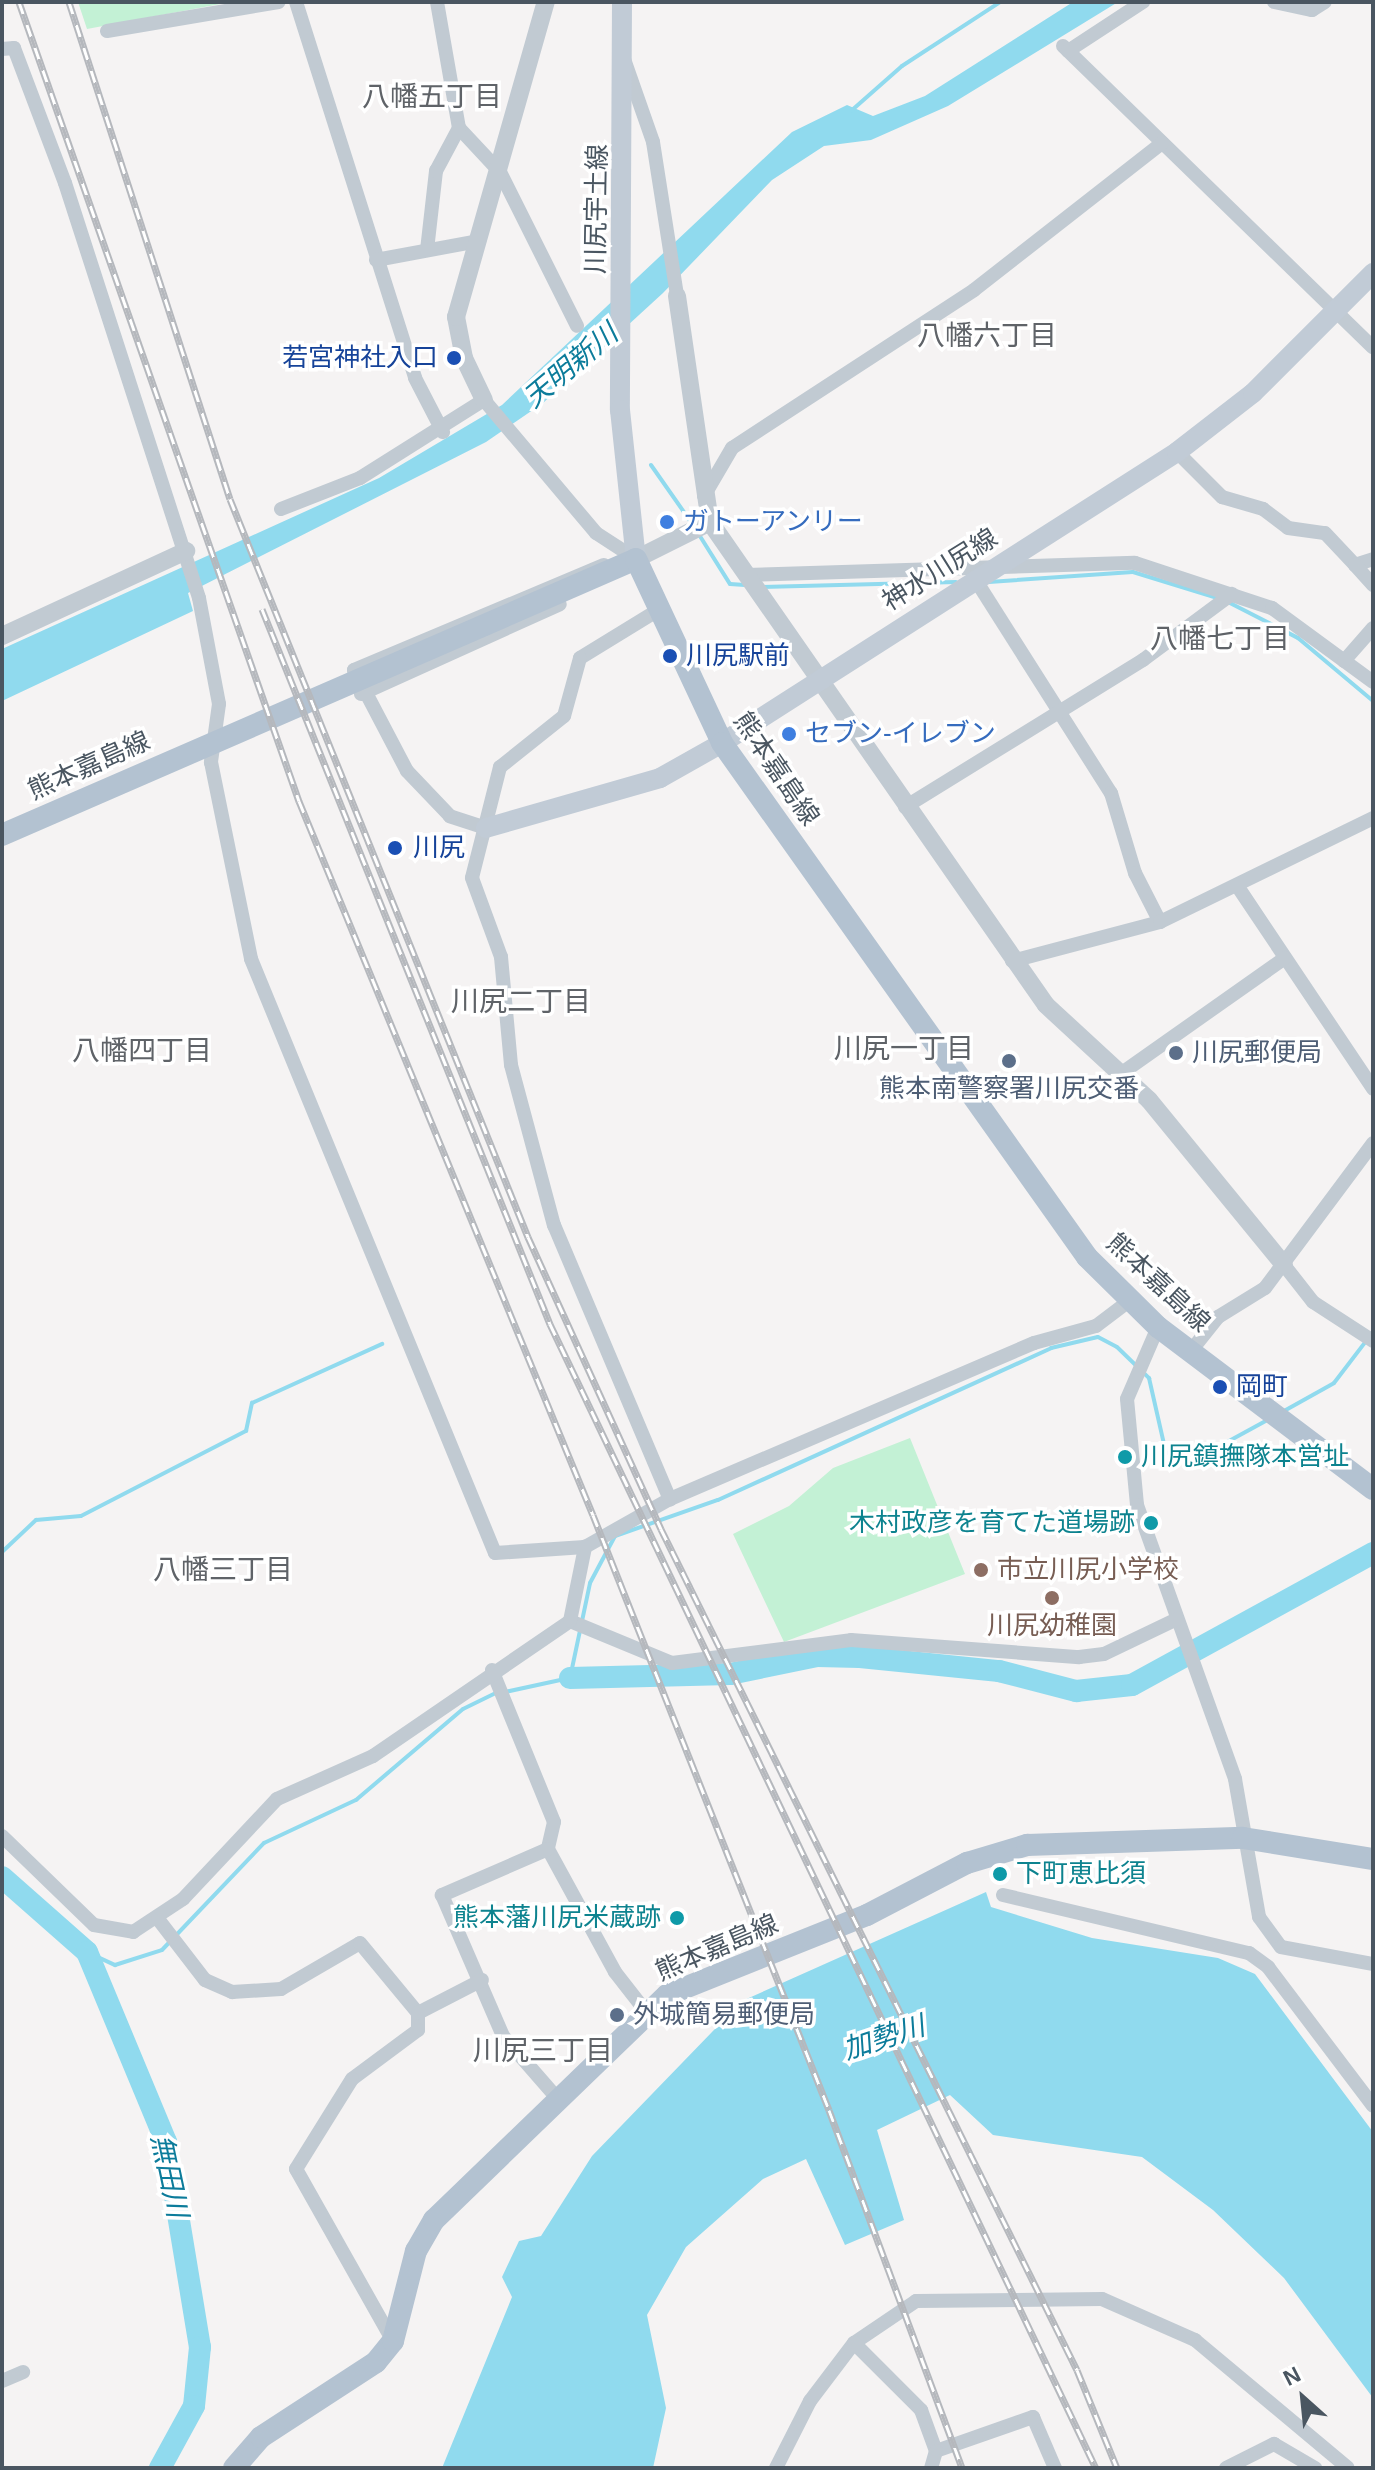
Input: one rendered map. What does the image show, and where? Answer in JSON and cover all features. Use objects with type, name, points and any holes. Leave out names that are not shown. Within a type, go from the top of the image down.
[{"type":"main road","name":"川尻宇土線","points":[[622,2],[620,352],[636,559]]},
{"type":"main road","name":"神水川尻線","points":[[486,828],[660,778],[722,743],[815,677],[1177,452],[1253,393],[1373,273]]},
{"type":"main road","name":"熊本嘉島線","points":[[2,835],[636,559],[655,612],[722,743],[1058,1221],[1129,1301],[1158,1327],[1373,1489]]},
{"type":"main road","name":"熊本嘉島線","points":[[234,2468],[261,2437],[366,2371],[393,2341],[416,2251],[434,2220],[667,1995],[827,1933],[997,1853],[1109,1837],[1243,1838],[1373,1859]]},
{"type":"street","points":[[107,31],[279,2]]},
{"type":"street","points":[[296,2],[415,378],[443,432]]},
{"type":"street","points":[[437,2],[459,128],[500,172],[577,326]]},
{"type":"street","points":[[546,2],[500,172],[456,317],[464,358],[484,400],[521,453],[596,533],[636,559]]},
{"type":"street","points":[[1143,2],[1066,49],[1373,347]]},
{"type":"street","points":[[1274,2],[1312,10],[1325,2]]},
{"type":"street","points":[[2,49],[14,48],[65,183],[199,598],[219,704],[211,762],[251,959],[495,1553],[585,1547],[670,1499],[1034,1343],[1096,1326],[1129,1301]]},
{"type":"street","points":[[623,56],[653,142],[666,245],[677,296],[702,499],[710,522],[1012,961],[1046,1005],[1198,1155],[1313,1302],[1373,1341]]},
{"type":"street","points":[[427,250],[436,171],[459,128]]},
{"type":"street","points":[[702,499],[732,448],[974,290],[1162,143]]},
{"type":"street","points":[[376,260],[479,241]]},
{"type":"street","points":[[281,509],[360,478],[443,432],[484,400]]},
{"type":"street","points":[[1177,452],[1222,497],[1263,509],[1288,528],[1325,533],[1373,585]]},
{"type":"street","points":[[361,694],[608,582],[636,559],[710,522]]},
{"type":"street","points":[[2,636],[186,553]]},
{"type":"street","points":[[486,828],[450,816],[430,798],[361,694],[354,670],[586,569],[636,559]]},
{"type":"street","points":[[1355,565],[1373,559]]},
{"type":"street","points":[[746,575],[1135,563],[1272,608],[1373,682]]},
{"type":"street","points":[[975,579],[1111,793],[1135,873],[1160,922]]},
{"type":"street","points":[[905,807],[1060,712],[1232,594]]},
{"type":"street","points":[[655,612],[580,658],[564,716],[500,767],[472,878],[501,957],[524,1119],[554,1225],[670,1499]]},
{"type":"street","points":[[1344,661],[1373,628]]},
{"type":"street","points":[[1012,961],[1160,922],[1238,887],[1373,818]]},
{"type":"street","points":[[1238,887],[1373,1089]]},
{"type":"street","points":[[1119,1075],[1285,958]]},
{"type":"street","points":[[1190,1352],[1218,1317],[1265,1288],[1373,1143]]},
{"type":"street","points":[[1158,1327],[1127,1399],[1130,1461],[1147,1540],[1185,1640],[1201,1673],[1247,1825],[1243,1838],[1259,1917],[1274,1942],[1337,1962],[1373,1964]]},
{"type":"street","points":[[2,1836],[94,1925],[133,1932],[158,1919],[277,1799],[373,1756],[570,1621],[585,1547]]},
{"type":"street","points":[[570,1621],[672,1663],[851,1640],[1079,1657],[1104,1654],[1177,1619]]},
{"type":"street","points":[[494,1674],[554,1822],[548,1849],[615,1972],[647,2013]]},
{"type":"street","points":[[548,1849],[442,1895],[482,1980],[503,2036],[558,2099]]},
{"type":"street","points":[[1003,1895],[1249,1953],[1268,1967],[1373,2106]]},
{"type":"street","points":[[158,1919],[205,1980],[232,1992],[281,1989],[360,1943],[418,2013],[418,2030],[352,2079],[296,2169],[393,2341]]},
{"type":"street","points":[[418,2013],[482,1980]]},
{"type":"street","points":[[776,2468],[810,2401],[854,2343],[916,2301],[1102,2299],[1195,2340],[1348,2468]]},
{"type":"street","points":[[854,2343],[921,2410],[936,2451],[931,2468]]},
{"type":"street","points":[[2,2381],[23,2372]]},
{"type":"street","points":[[936,2451],[1033,2417],[1055,2468]]},
{"type":"street","points":[[1226,2468],[1274,2444],[1315,2468]]},
{"type":"green space","points":[[78,2],[231,2],[87,29]]},
{"type":"green space","points":[[910,1438],[965,1574],[784,1642],[733,1534],[789,1506],[833,1468]]},
{"type":"water","name":"天明新川","points":[[1073,2],[1118,2],[948,106],[871,140],[824,146],[772,180],[663,293],[543,403],[486,442],[188,593],[193,611],[2,701],[2,649],[379,478],[502,405],[792,132],[847,105],[873,116],[925,96]]},
{"type":"water","name":"加勢川","points":[[986,1892],[991,1907],[1092,1938],[1218,1958],[1255,1974],[1373,2132],[1373,2398],[1284,2278],[1213,2210],[1142,2157],[993,2135],[950,2095],[877,2130],[904,2220],[845,2245],[806,2159],[763,2179],[686,2247],[647,2315],[666,2408],[653,2468],[442,2468],[512,2297],[502,2277],[519,2241],[541,2236],[592,2156],[742,2001]]},
{"type":"waterway","points":[[851,111],[902,66],[1000,2]]},
{"type":"waterway","points":[[651,465],[693,525]]},
{"type":"waterway","points":[[698,533],[730,584],[745,585]]},
{"type":"waterway","points":[[989,582],[1133,572],[1220,599]]},
{"type":"waterway","points":[[762,587],[956,582]]},
{"type":"waterway","points":[[1228,602],[1298,638],[1373,701]]},
{"type":"waterway","points":[[1284,1411],[1334,1383],[1373,1332]]},
{"type":"waterway","points":[[505,1692],[570,1678],[590,1583],[615,1536],[718,1500],[1051,1348],[1098,1337],[1117,1347],[1149,1378],[1166,1453],[1207,1453],[1269,1419]]},
{"type":"waterway","points":[[2,1552],[36,1520],[81,1516],[246,1431],[252,1403],[382,1344]]},
{"type":"waterway","points":[[570,1678],[730,1674],[817,1656],[860,1657],[999,1671],[1076,1691],[1132,1685],[1373,1553]]},
{"type":"waterway","points":[[87,1952],[115,1965],[162,1950],[264,1843],[356,1800],[463,1709],[496,1693]]},
{"type":"waterway","name":"無田川","points":[[2,1877],[87,1952],[166,2142],[200,2347],[194,2406],[160,2468]]},
{"type":"railway","points":[[19,2],[299,801],[593,1515],[829,2110],[962,2468]]},
{"type":"railway","points":[[69,2],[230,499],[528,1237],[661,1529],[1077,2370],[1117,2468]]},
{"type":"railway","points":[[262,609],[550,1324],[1096,2468]]},
{"type":"place","name":"若宮神社入口","points":[[454,358]]},
{"type":"place","name":"ガトーアンリー","points":[[667,522]]},
{"type":"place","name":"川尻駅前","points":[[670,656]]},
{"type":"place","name":"セブン-イレブン","points":[[789,734]]},
{"type":"place","name":"川尻","points":[[395,848]]},
{"type":"place","name":"川尻郵便局","points":[[1176,1053]]},
{"type":"place","name":"熊本南警察署川尻交番","points":[[1009,1061]]},
{"type":"place","name":"岡町","points":[[1220,1387]]},
{"type":"place","name":"川尻鎮撫隊本営址","points":[[1125,1457]]},
{"type":"place","name":"木村政彦を育てた道場跡","points":[[1151,1523]]},
{"type":"place","name":"市立川尻小学校","points":[[981,1570]]},
{"type":"place","name":"川尻幼稚園","points":[[1052,1598]]},
{"type":"place","name":"下町恵比須","points":[[1000,1874]]},
{"type":"place","name":"熊本藩川尻米蔵跡","points":[[677,1918]]},
{"type":"place","name":"外城簡易郵便局","points":[[617,2015]]},
{"type":"district","name":"八幡五丁目","points":[[432,97]]},
{"type":"district","name":"八幡六丁目","points":[[987,336]]},
{"type":"district","name":"八幡七丁目","points":[[1220,639]]},
{"type":"district","name":"川尻二丁目","points":[[521,1002]]},
{"type":"district","name":"川尻一丁目","points":[[904,1049]]},
{"type":"district","name":"八幡四丁目","points":[[142,1051]]},
{"type":"district","name":"八幡三丁目","points":[[223,1570]]},
{"type":"district","name":"川尻三丁目","points":[[543,2051]]}]
